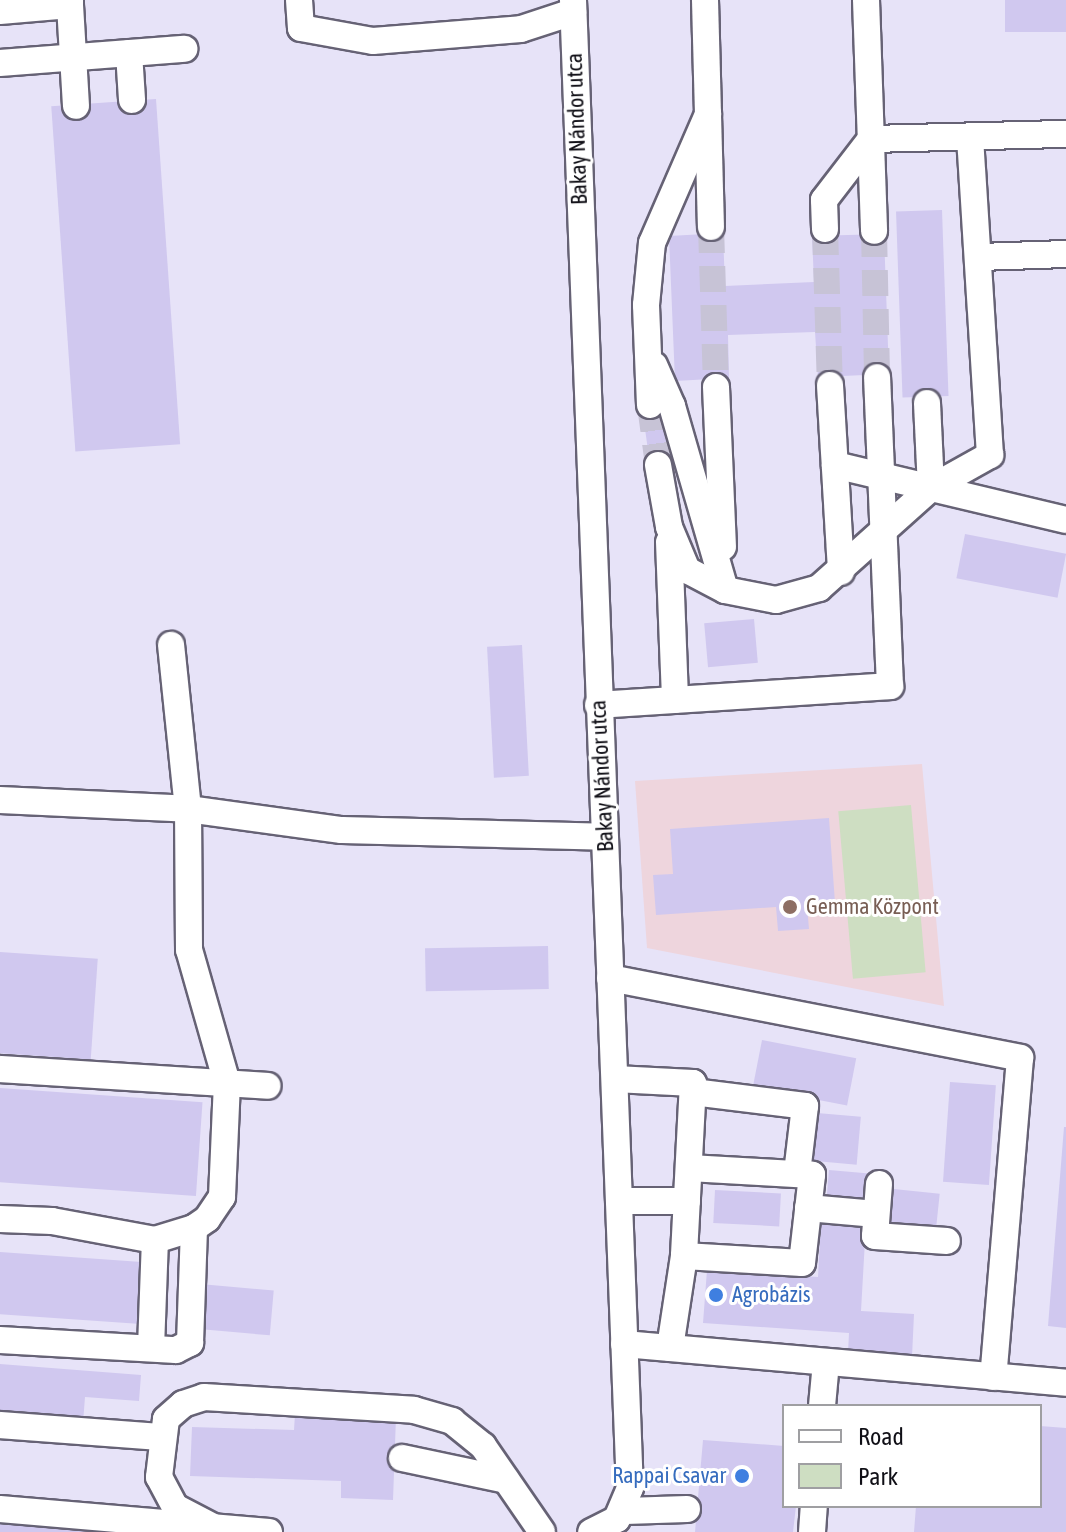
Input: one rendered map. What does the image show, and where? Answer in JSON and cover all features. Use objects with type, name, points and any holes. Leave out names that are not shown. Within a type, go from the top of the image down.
[{"type":"street","points":[[299,0],[301,28],[373,41],[521,29],[573,6]]},
{"type":"street","points":[[705,0],[711,227]]},
{"type":"street","points":[[866,0],[874,231]]},
{"type":"street","points":[[0,11],[70,3],[76,106]]},
{"type":"street","name":"Bakay Nándor utca","points":[[573,6],[630,1488],[625,1511]]},
{"type":"street","points":[[0,63],[184,49]]},
{"type":"street","points":[[129,53],[132,100]]},
{"type":"street","points":[[650,405],[646,305],[652,243],[708,114]]},
{"type":"street","points":[[871,139],[1066,134]]},
{"type":"street","points":[[669,527],[687,570],[725,590],[754,598],[799,597],[841,572],[931,488],[990,455],[980,257],[970,137]]},
{"type":"street","points":[[825,229],[824,200],[871,139]]},
{"type":"street","points":[[980,257],[1066,254]]},
{"type":"street","points":[[648,352],[672,406],[725,590]]},
{"type":"street","points":[[598,705],[890,686],[877,377]]},
{"type":"street","points":[[830,385],[841,572]]},
{"type":"street","points":[[716,387],[725,590]]},
{"type":"street","points":[[927,403],[931,488]]},
{"type":"street","points":[[658,465],[669,527],[675,700]]},
{"type":"street","points":[[835,465],[1066,520]]},
{"type":"street","points":[[0,1219],[52,1221],[155,1240],[194,1228],[207,1219],[222,1197],[227,1083],[189,950],[188,809],[171,645]]},
{"type":"street","points":[[0,800],[188,809],[342,830],[604,837]]},
{"type":"street","points":[[610,978],[1020,1058],[993,1377]]},
{"type":"street","points":[[0,1069],[267,1086]]},
{"type":"street","points":[[615,1079],[693,1083],[684,1256],[670,1348]]},
{"type":"street","points":[[693,1092],[805,1106],[797,1173]]},
{"type":"street","points":[[684,1256],[802,1263],[812,1175],[689,1168]]},
{"type":"street","points":[[879,1184],[875,1236],[947,1241]]},
{"type":"street","points":[[619,1201],[687,1201]]},
{"type":"street","points":[[808,1208],[876,1214]]},
{"type":"street","points":[[0,1340],[176,1350],[190,1343],[194,1228]]},
{"type":"street","points":[[151,1348],[155,1240]]},
{"type":"street","points":[[624,1344],[1066,1383]]},
{"type":"street","points":[[822,1404],[826,1362]]},
{"type":"street","points":[[213,1527],[175,1507],[162,1487],[161,1437],[174,1410],[204,1397],[414,1410],[465,1429],[542,1532]]},
{"type":"street","points":[[0,1425],[161,1437]]},
{"type":"street","points":[[402,1458],[506,1480]]},
{"type":"street","points":[[812,1532],[814,1508]]},
{"type":"street","points":[[0,1509],[269,1532]]},
{"type":"street","points":[[591,1532],[625,1511],[687,1509]]},
{"type":"shaded area","name":"Gemma Központ","points":[[922,764],[944,1006],[647,948],[635,781]]},
{"type":"green space","points":[[911,805],[926,972],[853,979],[838,811]]},
{"type":"building","points":[[1005,0],[1066,0],[1066,32],[1005,32]]},
{"type":"building","points":[[156,99],[180,444],[75,451],[51,106]]},
{"type":"building","points":[[942,210],[948,396],[903,397],[896,212]]},
{"type":"building","points":[[723,233],[725,286],[814,282],[812,236],[884,234],[889,374],[818,377],[815,332],[728,335],[729,378],[675,381],[669,236]]},
{"type":"building","points":[[665,413],[671,457],[649,460],[643,416]]},
{"type":"building","points":[[965,534],[1066,554],[1058,598],[956,578]]},
{"type":"building","points":[[754,619],[758,663],[708,667],[704,623]]},
{"type":"building","points":[[522,645],[529,776],[494,778],[487,647]]},
{"type":"building","points":[[829,818],[835,903],[807,905],[809,929],[778,931],[776,907],[656,915],[653,875],[673,874],[670,829]]},
{"type":"building","points":[[548,946],[549,989],[426,991],[425,948]]},
{"type":"building","points":[[0,952],[98,959],[91,1060],[0,1053]]},
{"type":"building","points":[[762,1040],[856,1058],[847,1105],[753,1087]]},
{"type":"building","points":[[950,1082],[996,1085],[989,1185],[943,1182]]},
{"type":"building","points":[[0,1088],[203,1102],[196,1196],[0,1182]]},
{"type":"building","points":[[817,1113],[861,1117],[857,1165],[813,1161]]},
{"type":"building","points":[[1066,1127],[1066,1328],[1048,1326]]},
{"type":"building","points":[[829,1170],[872,1174],[870,1200],[827,1196]]},
{"type":"building","points":[[884,1188],[940,1194],[936,1229],[880,1223]]},
{"type":"building","points":[[715,1190],[781,1193],[779,1226],[713,1223]]},
{"type":"building","points":[[821,1220],[866,1223],[861,1311],[914,1314],[912,1357],[848,1353],[849,1333],[703,1323],[707,1270],[818,1277]]},
{"type":"building","points":[[0,1252],[149,1262],[144,1324],[0,1314]]},
{"type":"building","points":[[200,1284],[274,1290],[270,1335],[196,1329]]},
{"type":"building","points":[[0,1364],[141,1375],[139,1401],[85,1397],[83,1423],[0,1416]]},
{"type":"building","points":[[295,1414],[396,1417],[393,1500],[341,1498],[341,1481],[190,1476],[192,1427],[294,1430]]},
{"type":"building","points":[[1042,1426],[1066,1428],[1066,1532],[914,1532],[916,1508],[1042,1508]]},
{"type":"building","name":"Rappai Csavar","points":[[703,1440],[782,1446],[782,1508],[796,1508],[793,1532],[695,1532]]},
{"type":"building","points":[[0,1521],[117,1532],[0,1532]]},
{"type":"tunnel","points":[[711,227],[716,387]]},
{"type":"tunnel","points":[[825,229],[830,385]]},
{"type":"tunnel","points":[[874,231],[877,377]]},
{"type":"tunnel","points":[[650,405],[658,465]]},
{"type":"place","name":"Gemma Központ","points":[[790,907]]},
{"type":"place","name":"Agrobázis","points":[[716,1295]]},
{"type":"place","name":"Rappai Csavar","points":[[742,1476]]}]
